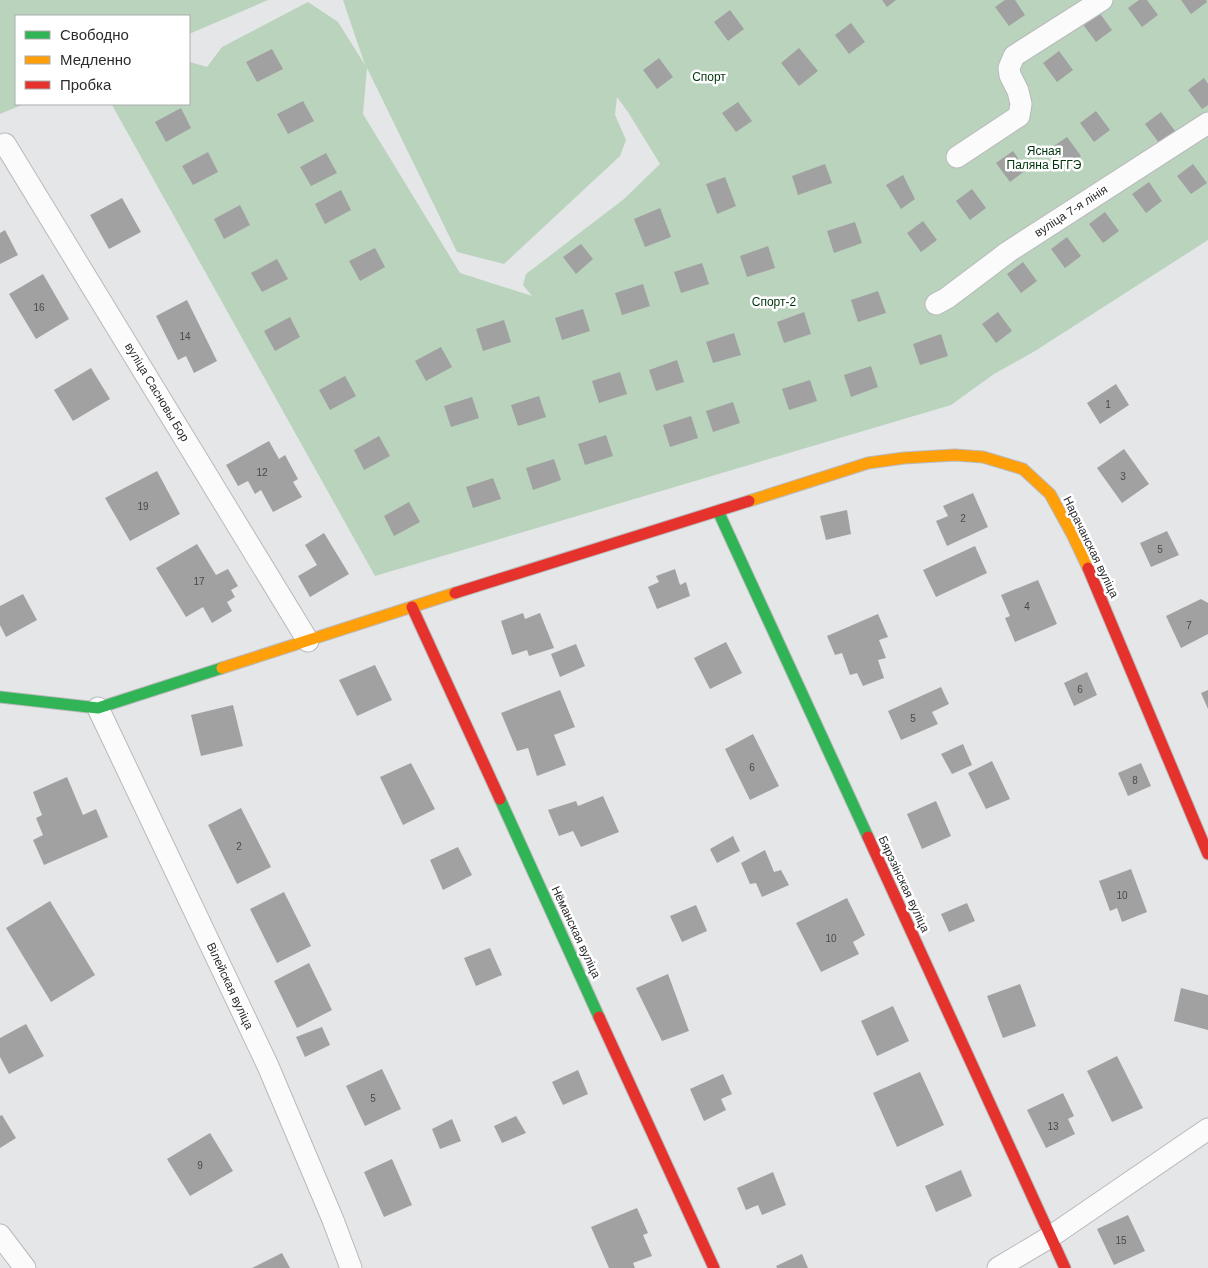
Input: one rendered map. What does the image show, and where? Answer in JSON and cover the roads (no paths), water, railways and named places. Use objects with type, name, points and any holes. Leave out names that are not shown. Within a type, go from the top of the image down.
[{"type":"street","points":[[956,157],[1019,116],[1021,104],[1018,91],[1010,76],[1009,68],[1014,56],[1102,0]]},
{"type":"street","name":"вуліца 7-я лінія","points":[[936,304],[1008,252],[1208,123]]},
{"type":"street","name":"вуліца Сасновы Бор","points":[[5,144],[308,641]]},
{"type":"street","name":"Нарачанская вуліца","points":[[98,708],[868,463],[956,455],[983,457],[1023,469],[1050,494],[1072,534],[1109,616],[1208,854]]},
{"type":"street","name":"Бярэзінская вуліца","points":[[718,511],[1065,1268]]},
{"type":"street","name":"Нёманская вуліца","points":[[412,607],[714,1268]]},
{"type":"street","points":[[0,697],[98,708]]},
{"type":"street","name":"Вілейская вуліца","points":[[98,708],[268,1066],[351,1268]]},
{"type":"street","points":[[998,1268],[1050,1237],[1208,1129]]},
{"type":"street","points":[[0,1235],[25,1268]]},
{"type":"park label","name":"Спорт","points":[[709,77]]},
{"type":"park label","name":"Ясная Паляна БГГЭ","points":[[1044,158]]},
{"type":"park label","name":"Спорт-2","points":[[774,302]]}]
